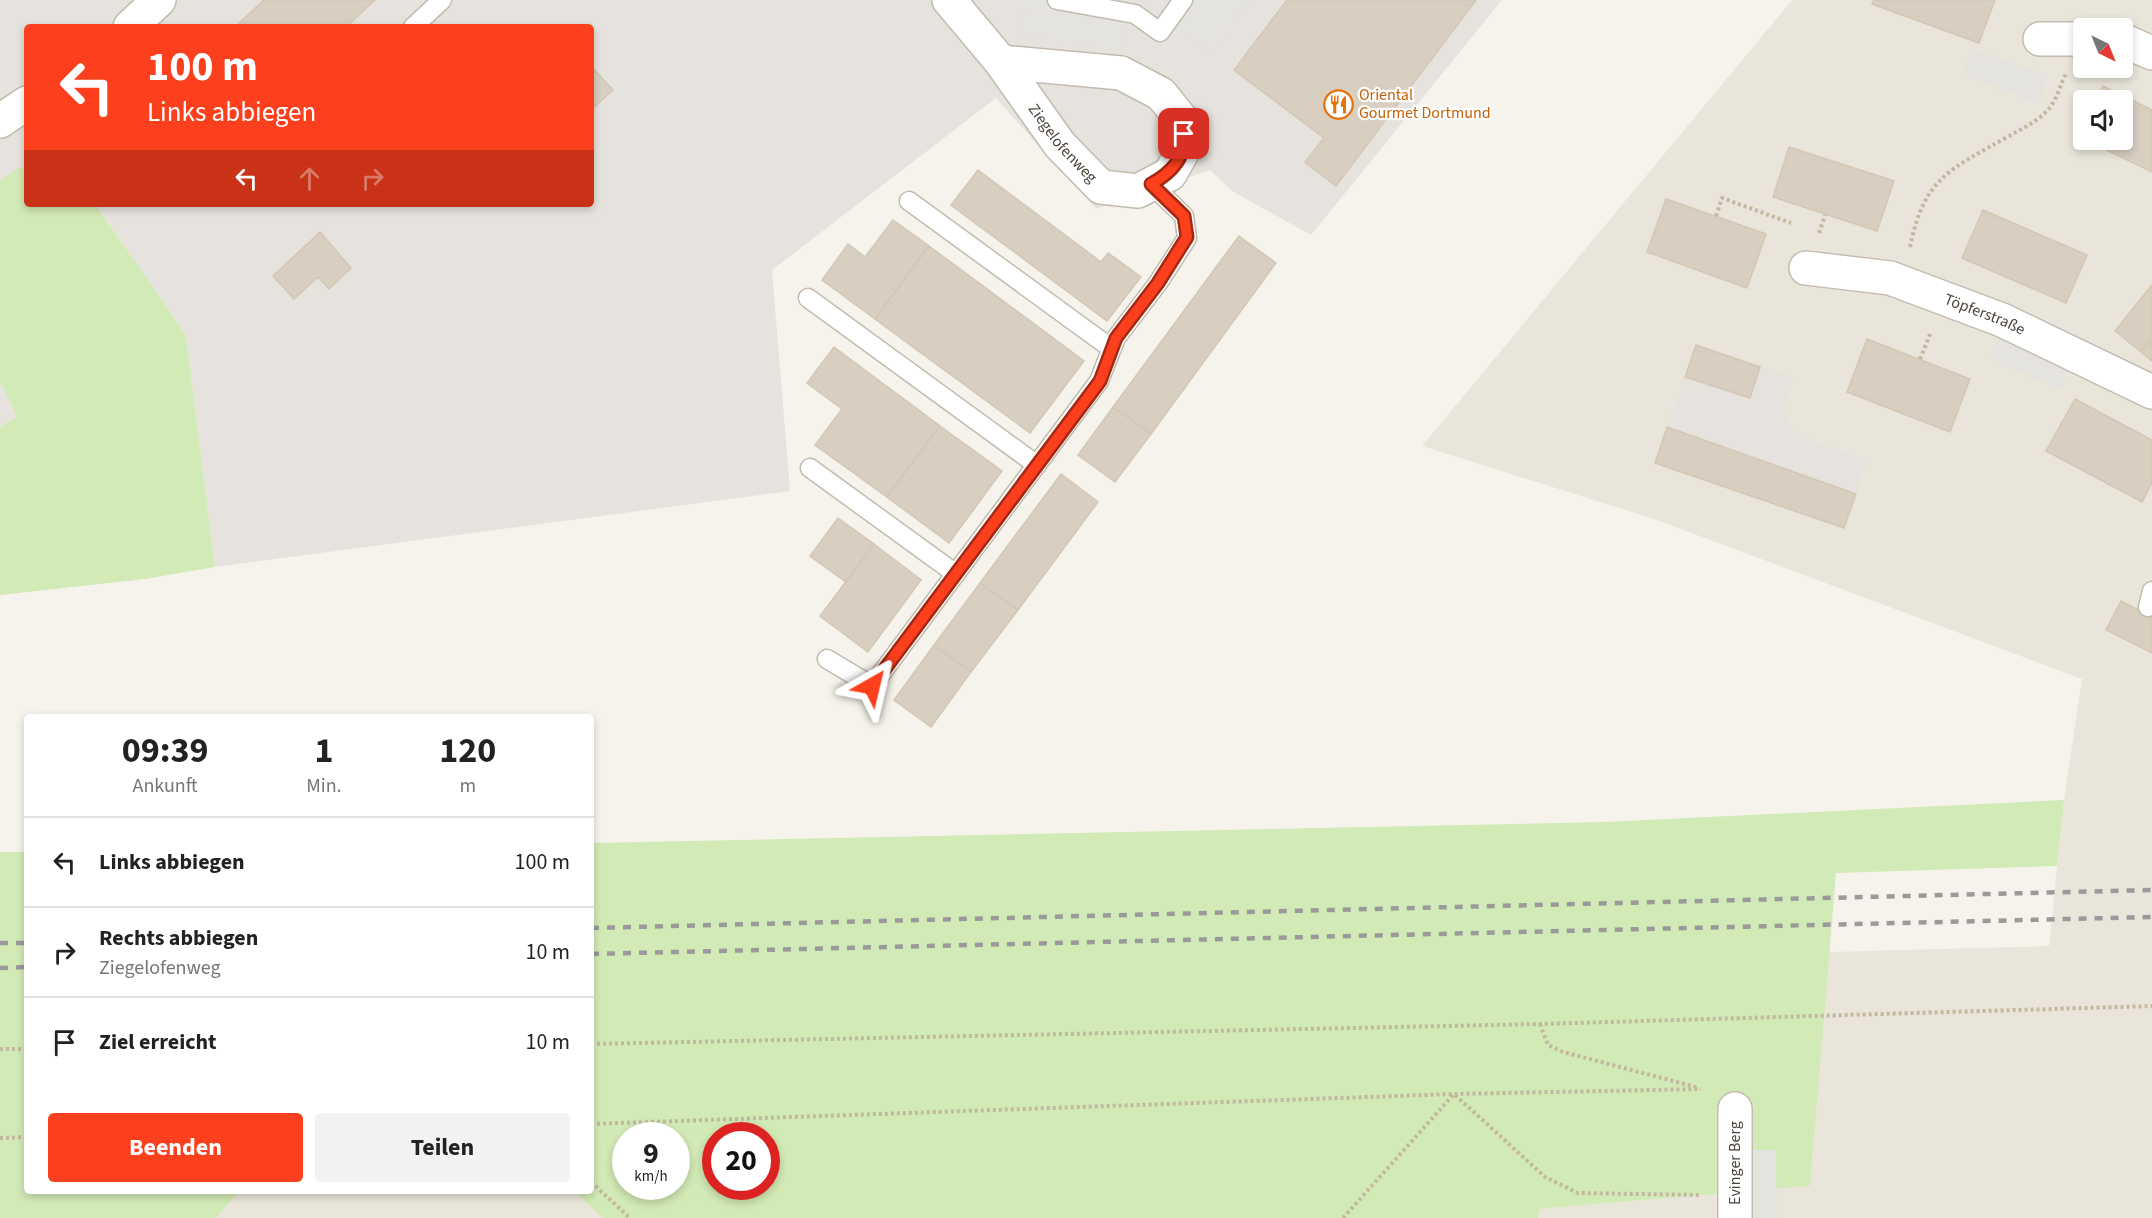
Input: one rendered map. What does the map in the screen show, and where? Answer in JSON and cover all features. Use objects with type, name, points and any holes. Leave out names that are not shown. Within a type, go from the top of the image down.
[{"type":"street","name":"Ziegelofenweg","points":[[949,0],[1001,62],[1060,145],[1101,188],[1138,191],[1170,174],[1185,147],[1182,120],[1161,94],[1121,73],[1001,62]]},
{"type":"street","points":[[2040,39],[2073,39]]},
{"type":"street","points":[[2133,45],[2152,53]]},
{"type":"street","points":[[0,121],[24,105]]},
{"type":"street","name":"Töpferstraße","points":[[1806,268],[1890,278],[2002,320],[2152,392]]},
{"type":"street","name":"Evinger Berg","points":[[1735,1109],[1735,1207]]},
{"type":"lane","points":[[416,24],[442,0]]},
{"type":"lane","points":[[1057,0],[1135,14],[1160,32],[1183,0]]},
{"type":"lane","points":[[827,659],[872,686],[1100,381],[1116,338],[1158,283],[1187,237],[1184,216],[1151,184]]},
{"type":"lane","points":[[909,201],[1112,349]]},
{"type":"lane","points":[[808,298],[1037,465]]},
{"type":"lane","points":[[810,468],[956,574]]},
{"type":"path","points":[[1903,283],[1916,218],[1928,193],[1940,177],[2034,122],[2049,109],[2067,73]]},
{"type":"path","points":[[1716,216],[1722,198],[1791,223]]},
{"type":"path","points":[[1819,233],[1826,215]]},
{"type":"path","points":[[594,1044],[1540,1024],[2152,1006]]},
{"type":"path","points":[[1540,1024],[1548,1044],[1563,1052],[1701,1089],[1728,1100],[1735,1109]]},
{"type":"path","points":[[0,1048],[24,1049]]},
{"type":"path","points":[[594,1124],[1454,1094],[1701,1089]]},
{"type":"path","points":[[1454,1094],[1545,1177],[1578,1193],[1735,1207]]},
{"type":"path","points":[[1343,1218],[1454,1094]]},
{"type":"path","points":[[0,1138],[24,1137]]},
{"type":"path","points":[[594,1185],[630,1218]]},
{"type":"shaded area","points":[[0,0],[1502,0],[1311,235],[1232,191],[1210,170],[1096,209],[996,98],[772,270],[790,491],[215,567],[186,335],[97,207],[594,207],[594,24],[24,24],[24,165],[0,180]]},
{"type":"shaded area","points":[[1023,0],[1251,0],[1212,53],[1187,36],[1124,25],[1119,50],[1021,35],[1025,8]]},
{"type":"shaded area","points":[[1792,0],[2152,0],[2152,1218],[1538,1218],[1539,1209],[1810,1186],[1828,952],[2049,946],[2064,800],[2082,679],[1654,519],[1422,446]]},
{"type":"shaded area","points":[[1972,48],[2048,76],[2039,103],[1963,75]]},
{"type":"shaded area","points":[[2000,333],[2072,364],[2062,390],[1989,359]]},
{"type":"shaded area","points":[[1696,345],[1794,378],[1783,410],[1797,435],[1867,460],[1844,528],[1655,463]]},
{"type":"shaded area","points":[[0,382],[17,417],[0,427]]},
{"type":"shaded area","points":[[1750,1150],[1776,1150],[1777,1218],[1751,1218]]},
{"type":"shaded area","points":[[237,1194],[577,1194],[603,1218],[216,1218]]},
{"type":"green space","points":[[24,165],[24,207],[97,207],[186,335],[215,567],[145,579],[0,595],[0,427],[17,417],[0,382],[0,180]]},
{"type":"green space","points":[[2064,800],[2057,866],[1836,873],[1810,1186],[1539,1209],[1538,1218],[603,1218],[577,1194],[594,1194],[594,843],[1605,822]]},
{"type":"green space","points":[[0,852],[24,852],[24,1194],[237,1194],[216,1218],[0,1218]]},
{"type":"building","points":[[264,0],[375,0],[349,24],[238,24]]},
{"type":"building","name":"Oriental Gourmet Dortmund","points":[[1287,0],[1476,0],[1336,186],[1305,162],[1324,138],[1234,70]]},
{"type":"building","points":[[1874,0],[1995,0],[1979,43],[1872,4]]},
{"type":"building","points":[[594,69],[613,90],[594,107]]},
{"type":"building","points":[[2133,101],[2152,110],[2152,172],[2107,150],[2133,150]]},
{"type":"building","points":[[1789,147],[1894,181],[1877,231],[1773,197]]},
{"type":"building","points":[[978,170],[1101,262],[1108,253],[1141,277],[1107,321],[951,205]]},
{"type":"building","points":[[1666,199],[1766,234],[1747,288],[1647,252]]},
{"type":"building","points":[[1983,210],[2087,255],[2066,303],[1962,258]]},
{"type":"building","points":[[893,220],[929,246],[875,319],[822,280],[848,244],[865,257]]},
{"type":"building","points":[[320,232],[351,268],[329,289],[318,277],[294,299],[273,276]]},
{"type":"building","points":[[1239,236],[1276,263],[1151,434],[1113,407]]},
{"type":"building","points":[[929,246],[1084,361],[1030,433],[875,319]]},
{"type":"building","points":[[2152,285],[2152,339],[2141,352],[2115,331]]},
{"type":"building","points":[[1867,339],[1970,379],[1950,432],[1847,392]]},
{"type":"building","points":[[2152,339],[2152,361],[2141,352]]},
{"type":"building","points":[[1696,345],[1760,367],[1750,398],[1685,377]]},
{"type":"building","points":[[834,347],[940,426],[887,497],[815,445],[842,409],[807,383]]},
{"type":"building","points":[[2075,399],[2152,440],[2152,483],[2142,502],[2046,451]]},
{"type":"building","points":[[1113,407],[1151,434],[1115,482],[1078,455]]},
{"type":"building","points":[[940,426],[1002,471],[949,543],[887,497]]},
{"type":"building","points":[[1667,427],[1856,494],[1844,528],[1655,463]]},
{"type":"building","points":[[1061,474],[1098,502],[1018,610],[980,583]]},
{"type":"building","points":[[838,518],[874,544],[846,582],[810,556]]},
{"type":"building","points":[[874,544],[921,580],[868,652],[820,616]]},
{"type":"building","points":[[980,583],[1018,610],[971,672],[934,645]]},
{"type":"building","points":[[2121,601],[2152,617],[2152,653],[2106,630]]},
{"type":"building","points":[[934,645],[971,672],[931,727],[894,700]]},
{"type":"railway","points":[[594,928],[2152,890]]},
{"type":"railway","points":[[594,954],[2152,917]]},
{"type":"railway","points":[[0,943],[24,943]]},
{"type":"railway","points":[[0,968],[24,967]]},
{"type":"place","name":"Oriental Gourmet Dortmund","points":[[1338,104]]},
{"type":"route","points":[[872,686],[1100,381],[1116,338],[1158,283],[1187,237],[1184,216],[1151,184],[1170,174],[1185,147],[1184,134]]}]
